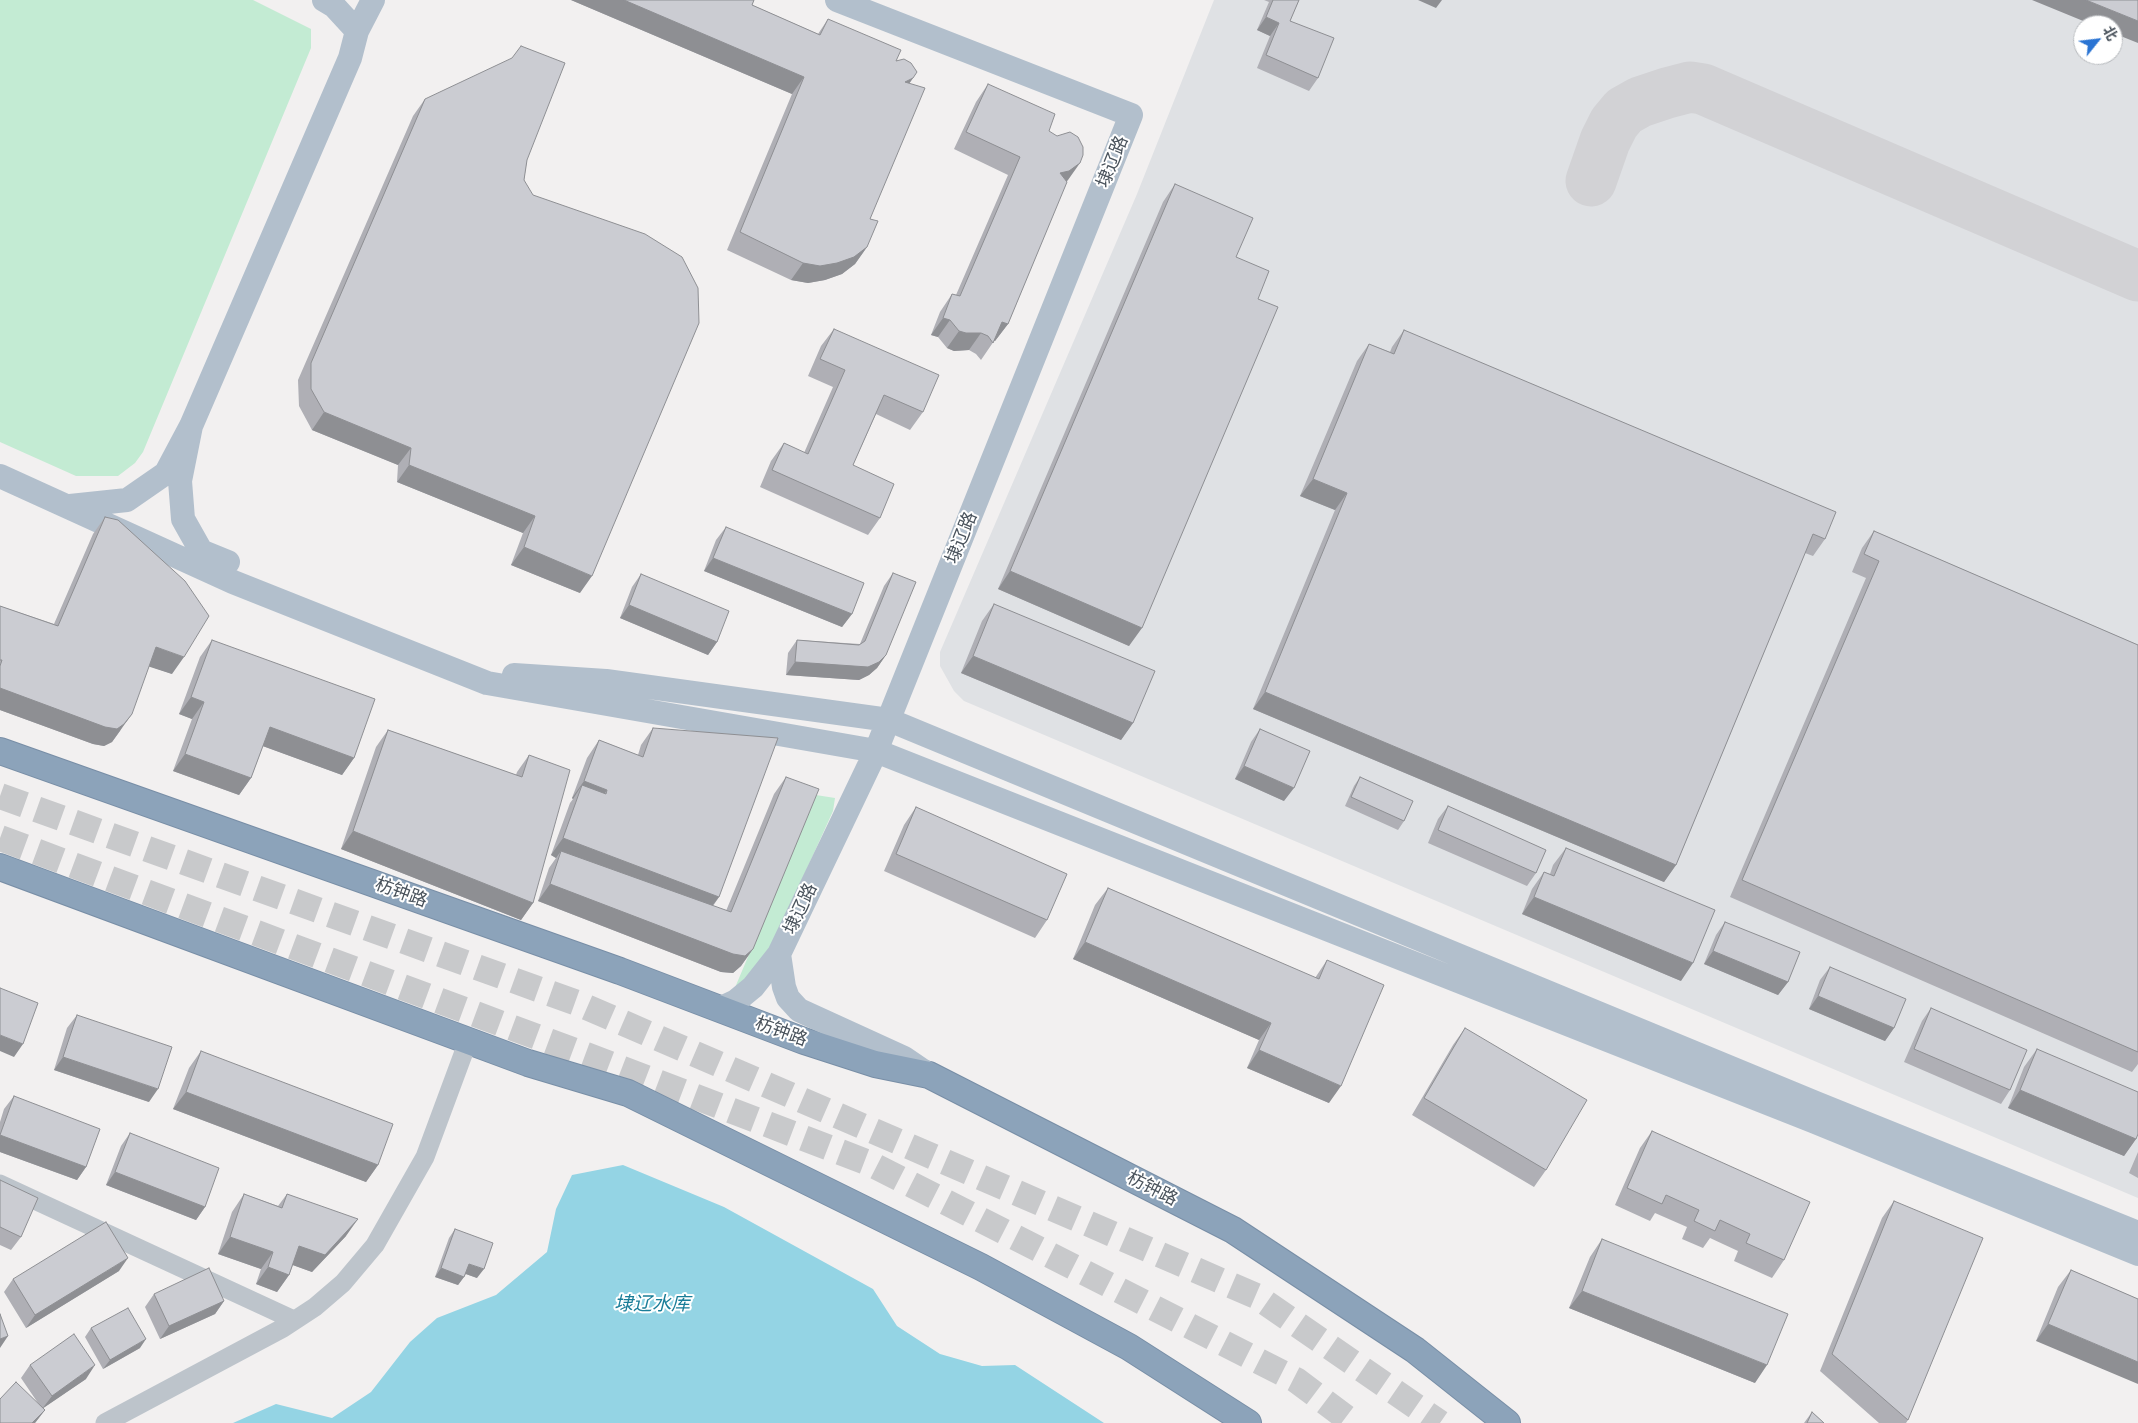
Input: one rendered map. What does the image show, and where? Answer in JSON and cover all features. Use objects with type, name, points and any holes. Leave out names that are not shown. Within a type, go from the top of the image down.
[{"type":"highway","name":"枋钟路","points":[[0,751],[613,969],[804,1041],[866,1061],[929,1075],[1233,1230],[1415,1350],[1507,1423]]},
{"type":"highway","points":[[0,867],[528,1063],[628,1093],[981,1267],[1120,1342],[1248,1423]]},
{"type":"main road","points":[[324,0],[334,6],[357,31]]},
{"type":"main road","points":[[68,506],[126,500],[166,474],[191,426],[342,75],[357,31],[373,0]]},
{"type":"main road","name":"埭辽路","points":[[719,1009],[736,1001],[752,987],[779,954],[876,751],[1131,115],[838,0]]},
{"type":"main road","points":[[191,426],[180,481],[183,519],[201,551],[489,673],[606,681],[889,720],[1806,1099],[2138,1233]]},
{"type":"main road","points":[[0,476],[233,582],[487,683],[876,751],[1804,1117],[2138,1254]]},
{"type":"main road","points":[[779,954],[784,987],[788,998],[799,1010],[904,1058],[929,1075]]},
{"type":"street","points":[[105,1423],[266,1338],[315,1307],[343,1283],[375,1245],[425,1157],[468,1041]]},
{"type":"street","points":[[0,1184],[294,1320]]},
{"type":"shaded area","points":[[1214,0],[2138,0],[2138,1198],[964,701],[954,691],[940,666],[940,652],[1137,194]]},
{"type":"green space","points":[[0,0],[253,0],[311,29],[311,48],[143,452],[135,463],[118,476],[76,476],[0,442]]},
{"type":"green space","points":[[816,795],[835,798],[833,811],[767,957],[734,990]]},
{"type":"water","name":"埭辽水库","points":[[623,1165],[724,1207],[873,1289],[897,1326],[940,1354],[982,1366],[1015,1365],[1104,1423],[233,1423],[276,1404],[332,1418],[371,1392],[410,1342],[437,1318],[496,1295],[547,1252],[556,1209],[572,1175]]},
{"type":"building","points":[[624,0],[754,0],[752,5],[820,35],[828,19],[901,50],[896,61],[904,59],[911,63],[917,72],[913,78],[905,82],[925,88],[870,219],[878,221],[867,247],[854,257],[820,266],[803,263],[740,232],[804,77]]},
{"type":"building","points":[[1273,0],[1299,0],[1290,21],[1334,38],[1318,78],[1266,55],[1279,23],[1266,17]]},
{"type":"building","points":[[2086,0],[2138,0],[2138,21]]},
{"type":"building","points":[[521,46],[565,63],[527,160],[524,180],[533,195],[645,234],[682,257],[698,288],[699,323],[592,576],[524,547],[535,516],[409,465],[411,448],[324,412],[311,389],[311,363],[425,99],[512,58]]},
{"type":"building","points":[[988,84],[1055,114],[1049,131],[1057,136],[1070,132],[1078,137],[1083,147],[1080,163],[1069,171],[1060,173],[1067,182],[1008,324],[1002,322],[993,343],[988,336],[981,333],[959,331],[950,320],[943,318],[952,294],[960,296],[1020,157],[966,132]]},
{"type":"building","points":[[1175,184],[1253,218],[1236,257],[1269,271],[1258,299],[1278,307],[1142,628],[1010,571]]},
{"type":"building","points":[[834,329],[939,375],[923,412],[884,395],[853,465],[894,484],[880,518],[772,470],[784,443],[808,454],[845,370],[820,359]]},
{"type":"building","points":[[1404,330],[1836,512],[1825,539],[1813,534],[1676,865],[1265,692],[1347,493],[1313,479],[1369,344],[1394,354]]},
{"type":"building","points":[[105,517],[118,520],[185,581],[209,616],[184,657],[156,647],[132,714],[117,729],[105,727],[0,688],[0,666],[2,660],[0,660],[0,606],[58,626]]},
{"type":"building","points":[[726,527],[864,583],[852,614],[713,558]]},
{"type":"building","points":[[1874,531],[2138,645],[2138,1052],[1742,880],[1879,561],[1864,554]]},
{"type":"building","points":[[893,573],[916,582],[886,655],[879,662],[868,667],[795,662],[797,640],[859,645],[865,641]]},
{"type":"building","points":[[641,574],[729,611],[717,642],[629,605]]},
{"type":"building","points":[[994,604],[1155,671],[1133,723],[973,656]]},
{"type":"building","points":[[212,640],[375,699],[354,758],[270,727],[251,778],[185,754],[204,702],[191,697]]},
{"type":"building","points":[[653,728],[778,738],[719,897],[563,838],[582,785],[606,794],[607,790],[584,781],[599,740],[643,757]]},
{"type":"building","points":[[1260,729],[1310,751],[1294,788],[1244,766]]},
{"type":"building","points":[[388,730],[522,777],[529,755],[570,770],[533,903],[353,831]]},
{"type":"building","points":[[786,777],[819,789],[753,949],[745,956],[733,954],[550,884],[561,851],[731,912]]},
{"type":"building","points":[[1360,777],[1413,801],[1404,821],[1351,797]]},
{"type":"building","points":[[1448,806],[1546,850],[1536,873],[1438,830]]},
{"type":"building","points":[[916,807],[1067,874],[1047,920],[896,854]]},
{"type":"building","points":[[1566,848],[1715,910],[1693,963],[1534,897],[1544,872],[1554,876]]},
{"type":"building","points":[[1108,888],[1319,979],[1327,960],[1384,985],[1341,1086],[1259,1050],[1271,1023],[1085,942]]},
{"type":"building","points":[[1725,922],[1800,952],[1788,982],[1713,951]]},
{"type":"building","points":[[1830,967],[1906,999],[1894,1028],[1818,996]]},
{"type":"building","points":[[0,988],[38,1003],[23,1044],[0,1035]]},
{"type":"building","points":[[1931,1008],[2027,1050],[2010,1090],[1914,1049]]},
{"type":"building","points":[[77,1015],[172,1047],[158,1089],[63,1057]]},
{"type":"building","points":[[1465,1028],[1587,1100],[1546,1170],[1424,1098]]},
{"type":"building","points":[[2037,1049],[2138,1092],[2138,1134],[2136,1139],[2020,1090]]},
{"type":"building","points":[[201,1051],[393,1124],[378,1165],[186,1092]]},
{"type":"building","points":[[14,1096],[100,1129],[86,1167],[0,1135]]},
{"type":"building","points":[[1652,1131],[1810,1202],[1784,1260],[1746,1243],[1750,1234],[1720,1220],[1715,1231],[1694,1221],[1699,1210],[1666,1195],[1662,1204],[1627,1188]]},
{"type":"building","points":[[130,1133],[219,1168],[205,1207],[115,1172]]},
{"type":"building","points":[[0,1180],[38,1198],[21,1237],[0,1227]]},
{"type":"building","points":[[244,1194],[282,1208],[287,1194],[358,1219],[325,1255],[299,1246],[289,1275],[268,1267],[273,1252],[230,1237]]},
{"type":"building","points":[[1894,1201],[1983,1238],[1908,1420],[1832,1354]]},
{"type":"building","points":[[106,1222],[128,1258],[35,1315],[13,1279]]},
{"type":"building","points":[[455,1229],[493,1243],[484,1269],[469,1264],[464,1277],[441,1268]]},
{"type":"building","points":[[1602,1239],[1788,1314],[1767,1365],[1582,1291]]},
{"type":"building","points":[[209,1268],[224,1301],[169,1326],[154,1294]]},
{"type":"building","points":[[2071,1270],[2138,1299],[2138,1362],[2048,1324]]},
{"type":"building","points":[[128,1308],[146,1339],[110,1360],[91,1328]]},
{"type":"building","points":[[0,1314],[8,1336],[0,1339]]},
{"type":"building","points":[[74,1334],[95,1365],[52,1396],[30,1365]]},
{"type":"building","points":[[16,1382],[45,1410],[32,1423],[0,1423],[0,1399]]},
{"type":"building","points":[[1812,1412],[1824,1423],[1807,1423]]},
{"type":"taxiway","points":[[1591,181],[1605,141],[1614,123],[1624,111],[1640,102],[1667,93],[1690,87],[1703,89],[2138,276]]},
{"type":"tunnel","points":[[0,796],[577,1003],[1256,1296],[1440,1423]]},
{"type":"tunnel","points":[[0,838],[586,1055],[869,1163],[1296,1380],[1353,1423]]}]
